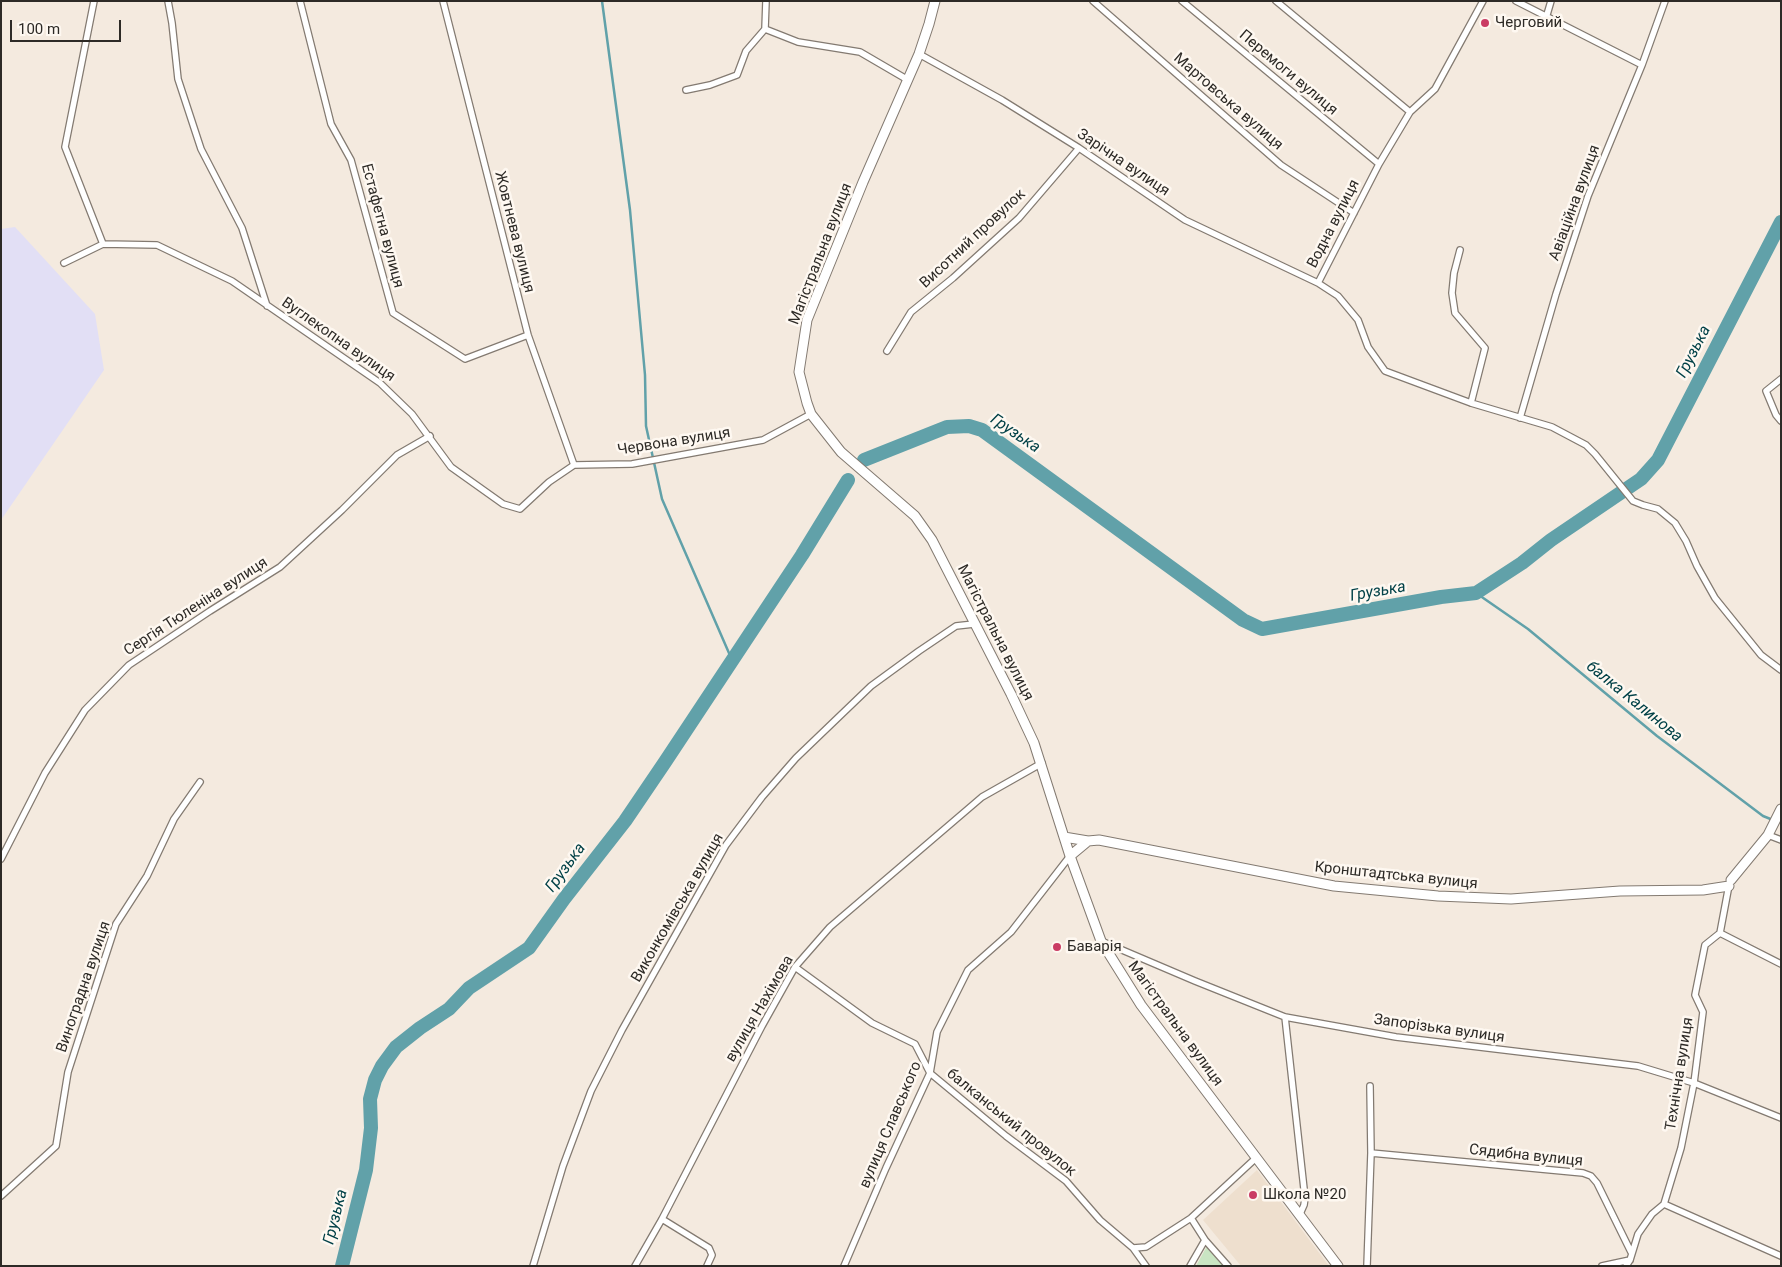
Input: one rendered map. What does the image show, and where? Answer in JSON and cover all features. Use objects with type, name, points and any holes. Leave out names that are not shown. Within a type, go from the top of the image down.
[{"type":"main road","name":"Магістральна вулиця","points":[[935,1],[919,54],[863,182],[807,320],[799,372],[807,403],[811,414],[841,452],[915,516],[932,540],[1027,727],[1042,763],[1070,856],[1101,941],[1141,1005],[1338,1266]]},
{"type":"main road","points":[[1730,883],[1768,835],[1781,809]]},
{"type":"main road","name":"Кронштадтська вулиця","points":[[1064,837],[1088,841],[1108,841],[1334,886],[1438,896],[1511,899],[1620,891],[1703,890],[1730,883]]},
{"type":"main road","points":[[1070,856],[1088,841]]},
{"type":"street","points":[[94,1],[65,147],[103,244]]},
{"type":"street","name":"Вуглекопна вулиця","points":[[168,1],[178,79],[202,149],[242,228],[267,306],[380,383],[412,414],[451,467],[503,504],[520,509],[549,482],[574,465]]},
{"type":"street","name":"Естафетна вулиця","points":[[300,1],[331,124],[351,160],[393,313],[465,358],[528,335]]},
{"type":"street","name":"Жовтнева вулиця","points":[[443,1],[528,335],[574,465]]},
{"type":"street","points":[[686,90],[710,85],[737,75],[746,51],[765,29],[766,1]]},
{"type":"street","name":"Мартовська вулиця","points":[[1093,1],[1281,165],[1354,212]]},
{"type":"street","name":"Перемоги вулиця","points":[[1182,1],[1379,164]]},
{"type":"street","points":[[1276,1],[1410,112]]},
{"type":"street","name":"Водна вулиця","points":[[1483,1],[1435,88],[1410,112],[1379,164],[1318,283],[1338,296],[1358,320],[1368,348],[1385,371],[1471,403],[1552,427],[1586,445],[1634,501],[1658,509],[1675,523],[1716,598],[1761,655],[1781,670]]},
{"type":"street","points":[[1516,1],[1546,18],[1642,64]]},
{"type":"street","points":[[1546,18],[1551,1]]},
{"type":"street","name":"Авіаційна вулиця","points":[[1520,418],[1556,294],[1588,196],[1642,64],[1665,1]]},
{"type":"street","points":[[765,29],[798,42],[860,52],[908,80]]},
{"type":"street","name":"Зарічна вулиця","points":[[919,54],[1002,100],[1080,148],[1186,220],[1318,283]]},
{"type":"street","name":"Висотний провулок","points":[[887,351],[911,312],[953,278],[1019,218],[1080,148]]},
{"type":"street","points":[[64,262],[103,244],[157,245],[232,281],[267,306]]},
{"type":"street","points":[[1460,250],[1454,273],[1452,293],[1455,312],[1485,348],[1471,403]]},
{"type":"street","points":[[1781,379],[1766,391],[1776,415],[1781,421]]},
{"type":"street","name":"Червона вулиця","points":[[574,465],[632,464],[764,440],[811,414]]},
{"type":"street","name":"Сергія Тюленіна вулиця","points":[[1,859],[45,773],[85,710],[129,665],[280,567],[342,510],[397,455],[430,436]]},
{"type":"street","name":"Виконкомівська вулиця","points":[[532,1266],[563,1166],[591,1091],[622,1030],[726,845],[762,797],[796,758],[871,686],[919,650],[956,626],[974,624]]},
{"type":"street","name":"вулиця Нахімова","points":[[635,1266],[662,1220],[757,1035],[795,968],[830,927],[982,797],[1042,763]]},
{"type":"street","name":"Виноградна вулиця","points":[[1,1196],[56,1146],[68,1072],[116,924],[147,876],[174,819],[200,782]]},
{"type":"street","points":[[1768,835],[1781,840]]},
{"type":"street","name":"вулиця Славського","points":[[844,1266],[886,1168],[930,1073],[937,1032],[968,970],[1011,932],[1070,856]]},
{"type":"street","points":[[1730,883],[1720,933],[1781,964]]},
{"type":"street","name":"Технічна вулиця","points":[[1626,1266],[1630,1260],[1638,1234],[1652,1214],[1664,1204],[1681,1148],[1694,1083],[1703,1012],[1695,995],[1705,946],[1720,933]]},
{"type":"street","name":"Запорізька вулиця","points":[[1101,941],[1195,982],[1285,1017],[1396,1037],[1638,1066],[1694,1083],[1781,1118]]},
{"type":"street","name":"балканський провулок","points":[[795,968],[872,1023],[915,1044],[930,1073],[1006,1136],[1066,1181],[1100,1220],[1133,1248],[1146,1266]]},
{"type":"street","points":[[1285,1017],[1305,1198],[1300,1214]]},
{"type":"street","points":[[1367,1266],[1371,1154],[1370,1086]]},
{"type":"street","name":"Сядибна вулиця","points":[[1371,1154],[1583,1173],[1591,1176],[1632,1252]]},
{"type":"street","points":[[1133,1248],[1146,1247],[1191,1218],[1256,1158]]},
{"type":"street","points":[[1664,1204],[1781,1256]]},
{"type":"street","points":[[1191,1218],[1206,1240],[1228,1266]]},
{"type":"street","points":[[662,1220],[708,1248],[712,1255],[706,1266]]},
{"type":"street","points":[[1190,1266],[1206,1240]]},
{"type":"street","points":[[1602,1266],[1630,1260]]},
{"type":"shaded area","points":[[15,227],[95,314],[104,370],[1,520],[1,229]]},
{"type":"shaded area","name":"Школа №20","points":[[1257,1170],[1329,1266],[1241,1266],[1203,1220]]},
{"type":"green space","points":[[1207,1246],[1224,1266],[1196,1266]]},
{"type":"waterway","points":[[602,1],[630,210],[645,375],[646,426],[662,499],[732,660]]},
{"type":"waterway","name":"Грузька","points":[[864,460],[947,427],[969,426],[982,430],[1243,620],[1262,629],[1441,597],[1476,593],[1641,479],[1658,460],[1781,222]]},
{"type":"waterway","name":"Грузька","points":[[342,1266],[366,1170],[371,1128],[370,1099],[375,1080],[382,1066],[396,1047],[449,1009],[469,988],[529,948],[564,899],[625,821],[802,555],[848,480]]},
{"type":"waterway","name":"балка Калинова","points":[[1476,593],[1528,629],[1657,736],[1763,816],[1773,820]]},
{"type":"place","name":"Черговий","points":[[1485,23]]},
{"type":"place","name":"Баварія","points":[[1057,947]]},
{"type":"place","name":"Школа №20","points":[[1253,1195]]}]
